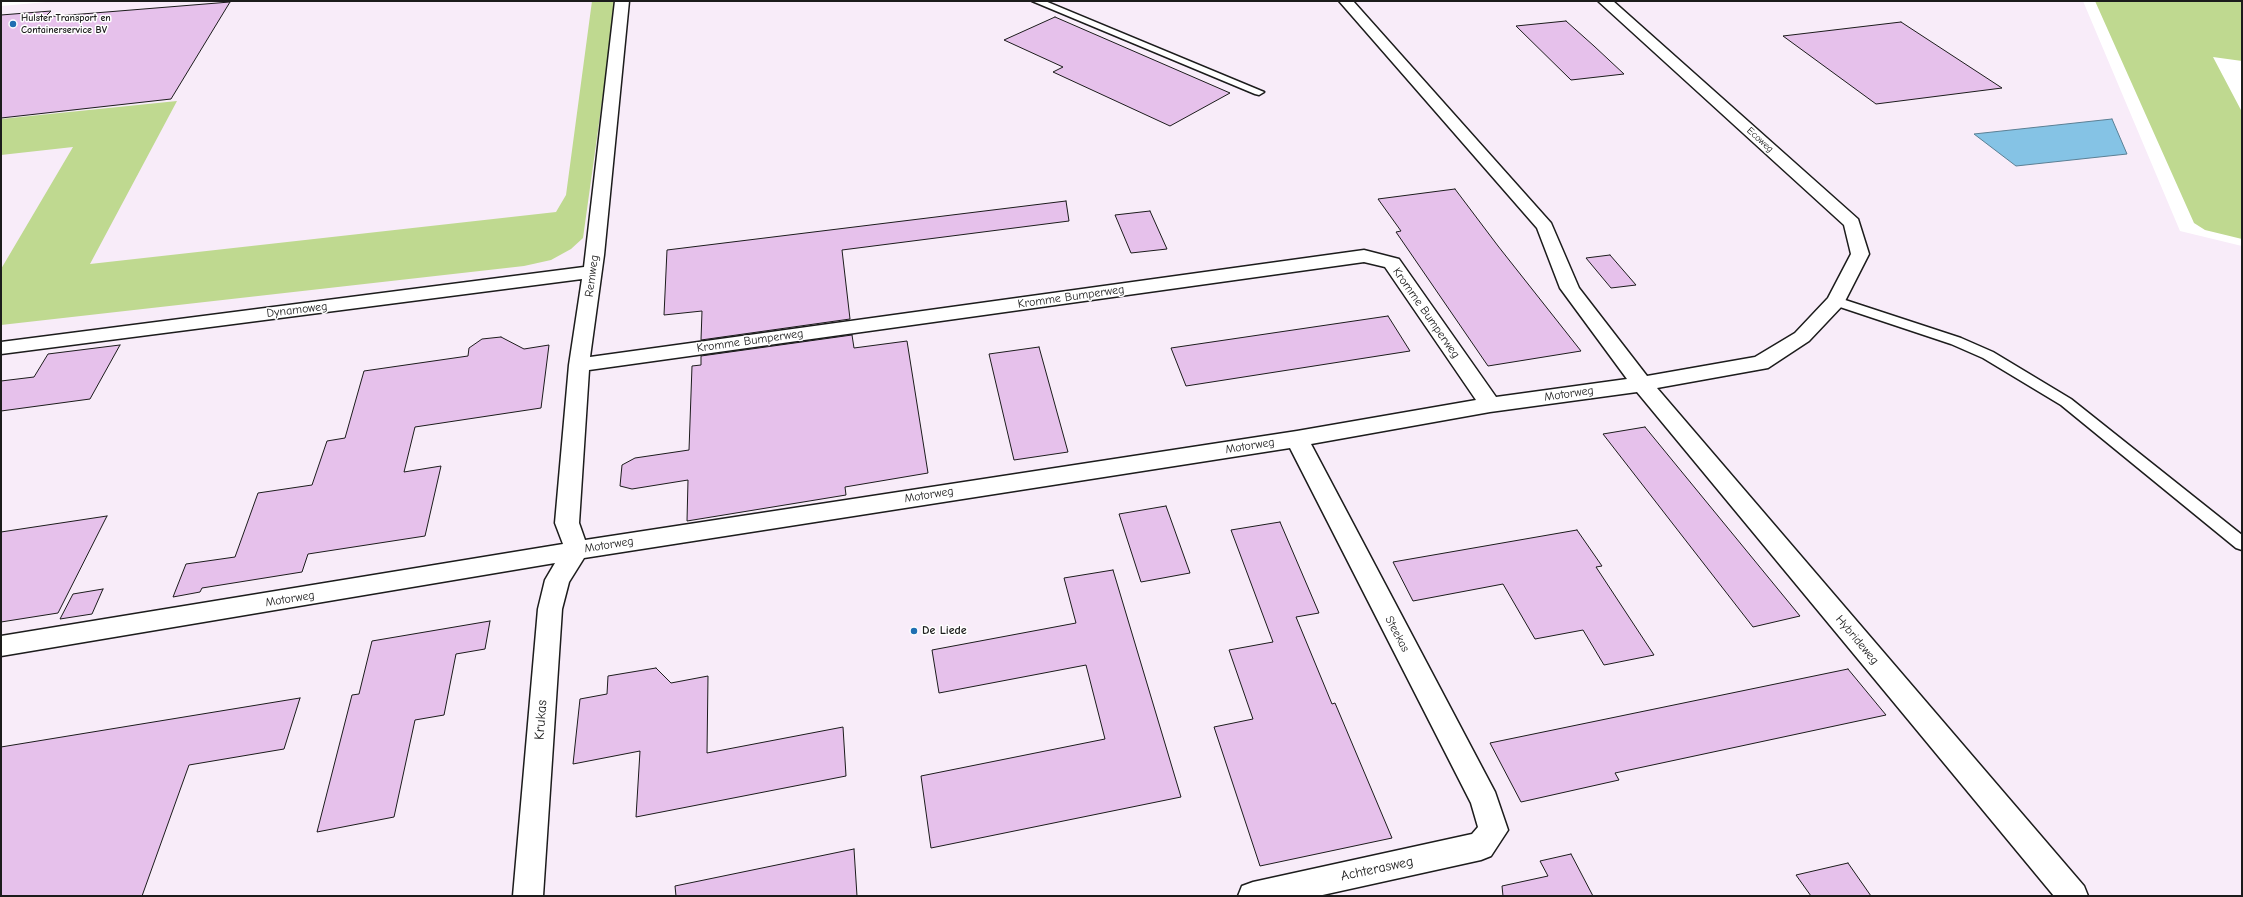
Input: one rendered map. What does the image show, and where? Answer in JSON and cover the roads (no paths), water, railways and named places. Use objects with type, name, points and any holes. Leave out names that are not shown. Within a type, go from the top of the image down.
[{"type":"street","name":"Remweg","points":[[577,550],[567,523],[579,365],[595,256],[622,1]]},
{"type":"street","name":"Hybrideweg","points":[[1346,1],[1545,228],[1570,288],[1602,333],[1642,384],[2073,896]]},
{"type":"street","name":"Ecoweg","points":[[1604,1],[1852,223],[1860,254],[1836,300]]},
{"type":"street","name":"Dynamoweg","points":[[1,348],[595,256]]},
{"type":"street","name":"Kromme Bumperweg","points":[[579,365],[1364,256],[1392,263],[1490,405]]},
{"type":"street","name":"Motorweg","points":[[1,646],[503,564],[577,550],[1296,439],[1490,405],[1642,384],[1761,363],[1802,337],[1836,300]]},
{"type":"street","name":"Steekas","points":[[1296,439],[1485,801],[1493,830]]},
{"type":"street","name":"Krukas","points":[[528,896],[550,609],[557,580],[577,550]]},
{"type":"street","name":"Achterasweg","points":[[1253,896],[1481,846],[1493,830]]},
{"type":"lane","points":[[1037,1],[1259,92]]},
{"type":"lane","points":[[1836,300],[1956,341],[1988,355],[2066,402],[2242,544]]},
{"type":"water","points":[[2112,119],[2127,154],[2016,166],[1974,134]]},
{"type":"place","name":"Hulster Transport en Containerservice BV","points":[[13,24]]},
{"type":"place","name":"De Liede","points":[[914,631]]}]
